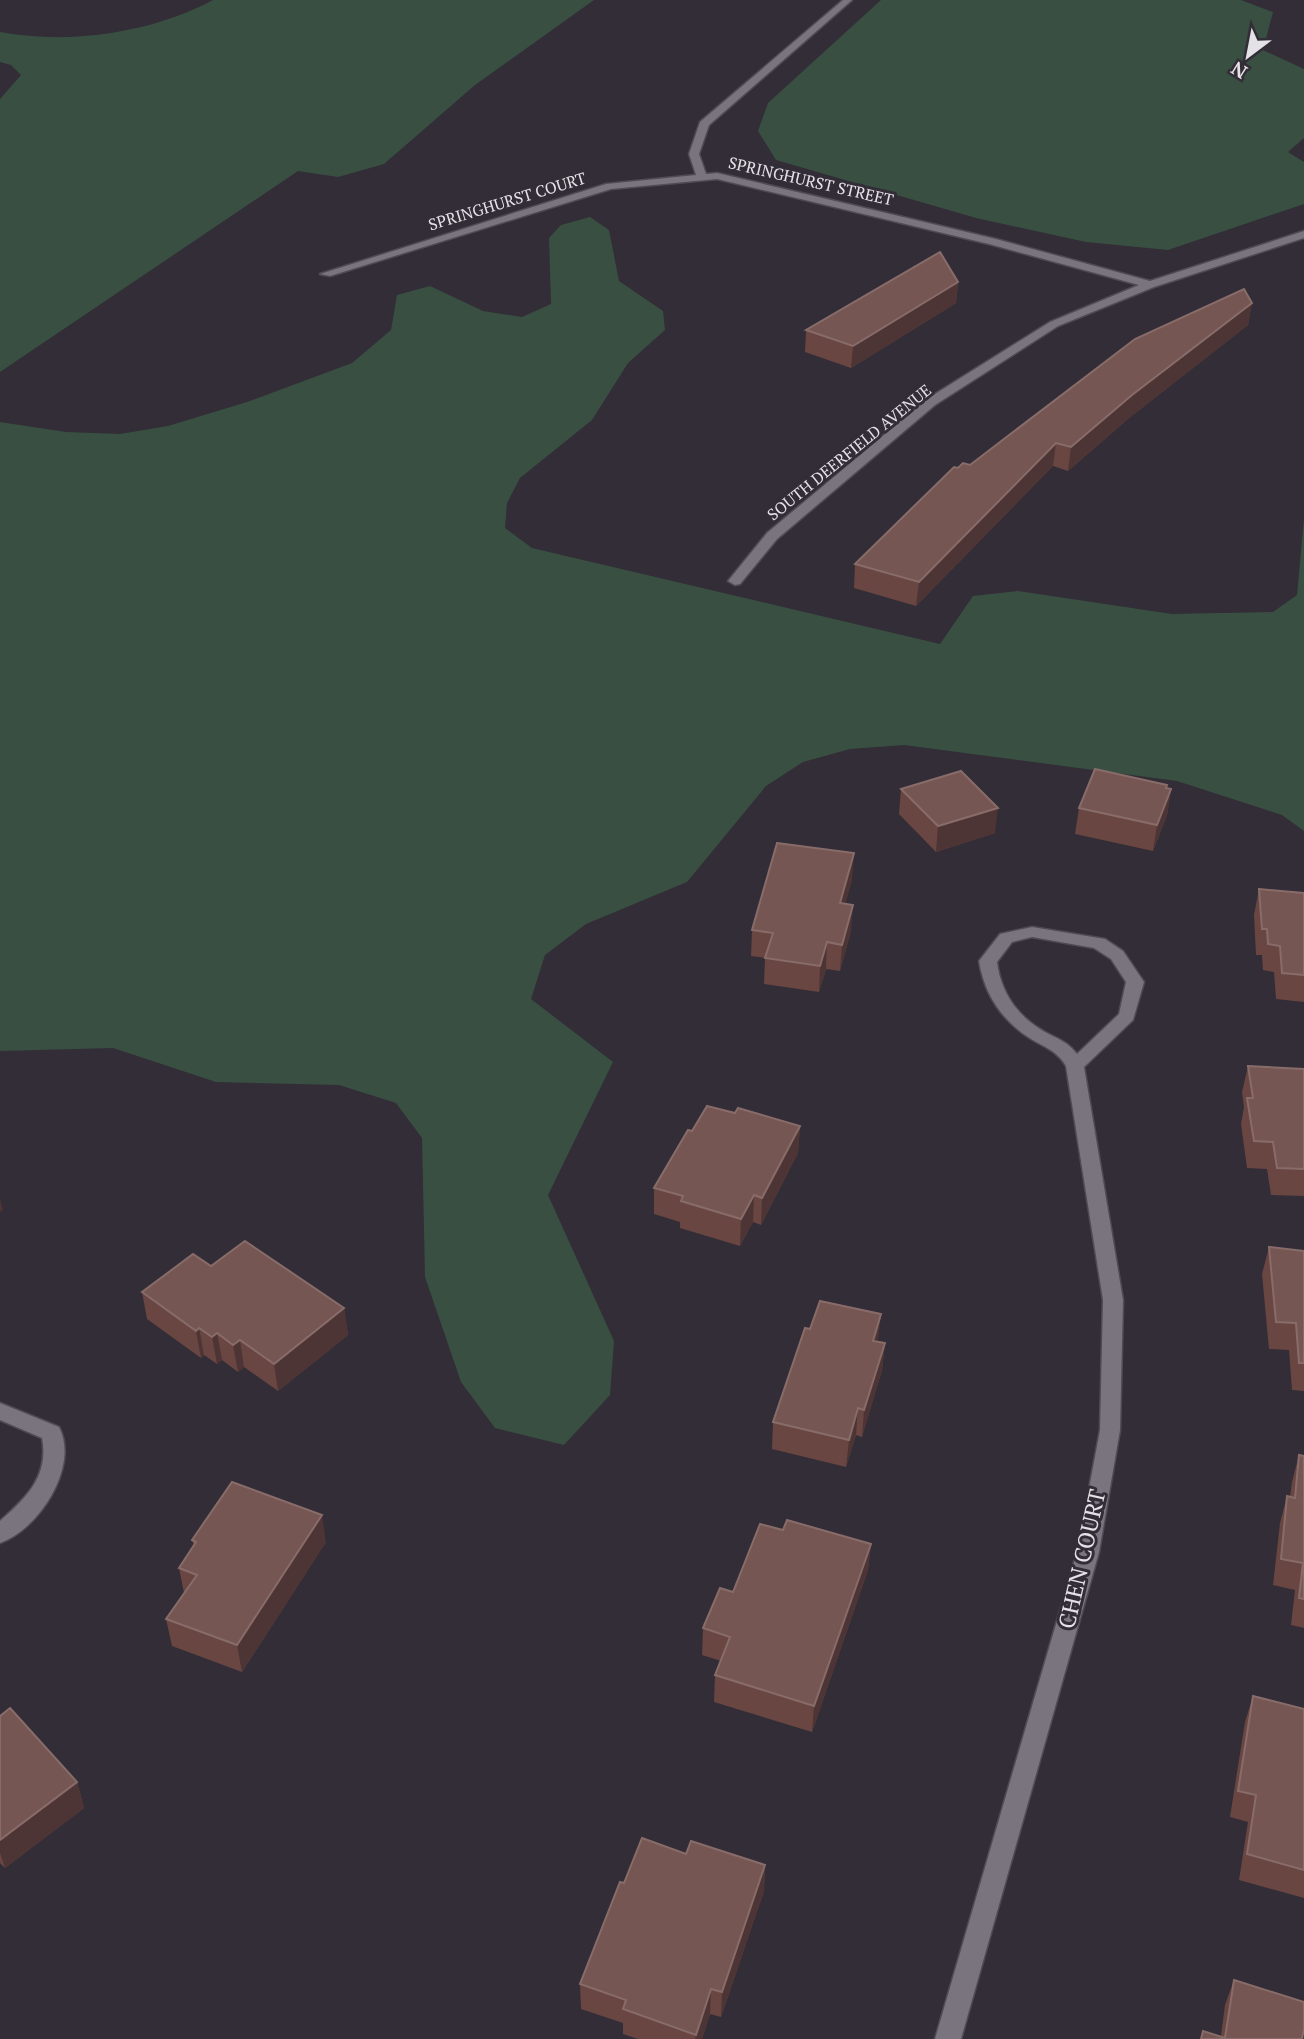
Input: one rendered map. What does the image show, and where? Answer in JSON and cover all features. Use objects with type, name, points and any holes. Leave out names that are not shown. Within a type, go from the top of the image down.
[{"type":"street","name":"SPRINGHURST STREET","points":[[848,0],[704,124],[694,154],[702,177],[717,176],[799,193],[992,241],[1150,285]]},
{"type":"street","name":"SPRINGHURST COURT","points":[[326,274],[610,187],[702,177]]},
{"type":"street","name":"SOUTH DEERFIELD AVENUE","points":[[735,581],[772,536],[931,402],[1054,324],[1150,285],[1304,234]]},
{"type":"street","points":[[1032,932],[1099,943],[1117,955],[1135,982],[1127,1016],[1075,1066],[1065,1048],[1034,1033],[1004,1006],[989,981],[988,961],[1006,938],[1032,932]]},
{"type":"street","name":"CHEN COURT","points":[[948,2039],[1088,1552],[1110,1430],[1113,1300],[1075,1066]]},
{"type":"street","points":[[0,1411],[52,1433],[55,1462],[43,1491],[21,1517],[0,1534]]},
{"type":"green space","points":[[213,0],[594,0],[475,85],[384,164],[338,177],[298,171],[0,372],[0,99],[21,75],[11,65],[0,62],[0,32],[54,37],[109,33],[163,21]]},
{"type":"green space","points":[[881,0],[1241,0],[1273,12],[1263,50],[1304,69],[1304,138],[1288,152],[1304,162],[1304,204],[1168,250],[1086,242],[976,218],[776,160],[758,131],[768,103]]},
{"type":"green space","points":[[590,217],[609,230],[619,281],[663,311],[665,330],[628,363],[592,420],[520,478],[507,503],[505,528],[532,548],[940,644],[973,596],[1018,591],[1172,614],[1273,612],[1297,595],[1304,519],[1304,831],[1282,815],[1177,781],[904,745],[850,749],[803,762],[766,786],[687,882],[586,924],[545,955],[531,999],[613,1062],[548,1195],[614,1341],[610,1395],[564,1445],[495,1428],[461,1382],[425,1277],[422,1138],[396,1103],[339,1085],[216,1082],[113,1048],[0,1051],[0,422],[66,432],[120,434],[168,426],[247,402],[352,363],[391,330],[397,295],[430,286],[483,311],[522,317],[551,304],[549,238],[561,225]]},
{"type":"building","points":[[940,252],[958,282],[853,346],[806,330]]},
{"type":"building","points":[[1244,289],[1252,303],[1132,395],[1071,447],[1056,443],[919,582],[855,564],[954,467],[958,468],[963,463],[970,465],[1135,339]]},
{"type":"building","points":[[1095,769],[1167,785],[1166,788],[1171,789],[1157,825],[1079,808]]},
{"type":"building","points":[[961,771],[998,808],[938,826],[901,789]]},
{"type":"building","points":[[777,843],[854,853],[840,903],[853,905],[842,945],[827,942],[820,966],[765,958],[773,933],[752,930]]},
{"type":"building","points":[[1259,889],[1304,893],[1304,975],[1282,973],[1280,946],[1268,944],[1267,929],[1262,929]]},
{"type":"building","points":[[1248,1066],[1304,1069],[1304,1169],[1277,1168],[1273,1142],[1254,1141],[1247,1098],[1253,1098]]},
{"type":"building","points":[[707,1106],[735,1113],[738,1108],[800,1126],[762,1198],[754,1195],[741,1219],[681,1201],[683,1196],[654,1188],[688,1130],[692,1131]]},
{"type":"building","points":[[245,1241],[344,1308],[274,1364],[240,1340],[233,1345],[217,1333],[212,1337],[199,1328],[196,1331],[142,1292],[193,1254],[211,1266]]},
{"type":"building","points":[[1269,1247],[1304,1251],[1304,1363],[1299,1363],[1296,1323],[1276,1322]]},
{"type":"building","points":[[820,1301],[881,1314],[873,1341],[885,1343],[864,1410],[858,1408],[849,1440],[773,1422],[805,1328],[810,1329]]},
{"type":"building","points":[[1299,1455],[1304,1456],[1304,1599],[1299,1598],[1303,1563],[1281,1559],[1287,1496],[1295,1498]]},
{"type":"building","points":[[232,1482],[322,1515],[237,1645],[166,1619],[197,1575],[179,1568],[196,1542],[192,1540]]},
{"type":"building","points":[[787,1520],[871,1544],[814,1706],[715,1675],[730,1637],[703,1628],[720,1588],[733,1592],[760,1524],[783,1530]]},
{"type":"building","points":[[1253,1696],[1304,1709],[1304,1870],[1247,1854],[1256,1795],[1238,1791]]},
{"type":"building","points":[[10,1708],[77,1782],[0,1840],[0,1716]]},
{"type":"building","points":[[642,1838],[686,1854],[691,1841],[765,1865],[722,1992],[711,1989],[696,2035],[623,2009],[626,2000],[580,1984],[620,1882],[624,1883]]},
{"type":"building","points":[[1234,1980],[1304,2002],[1302,2039],[1201,2039],[1203,2031],[1225,2038]]}]
